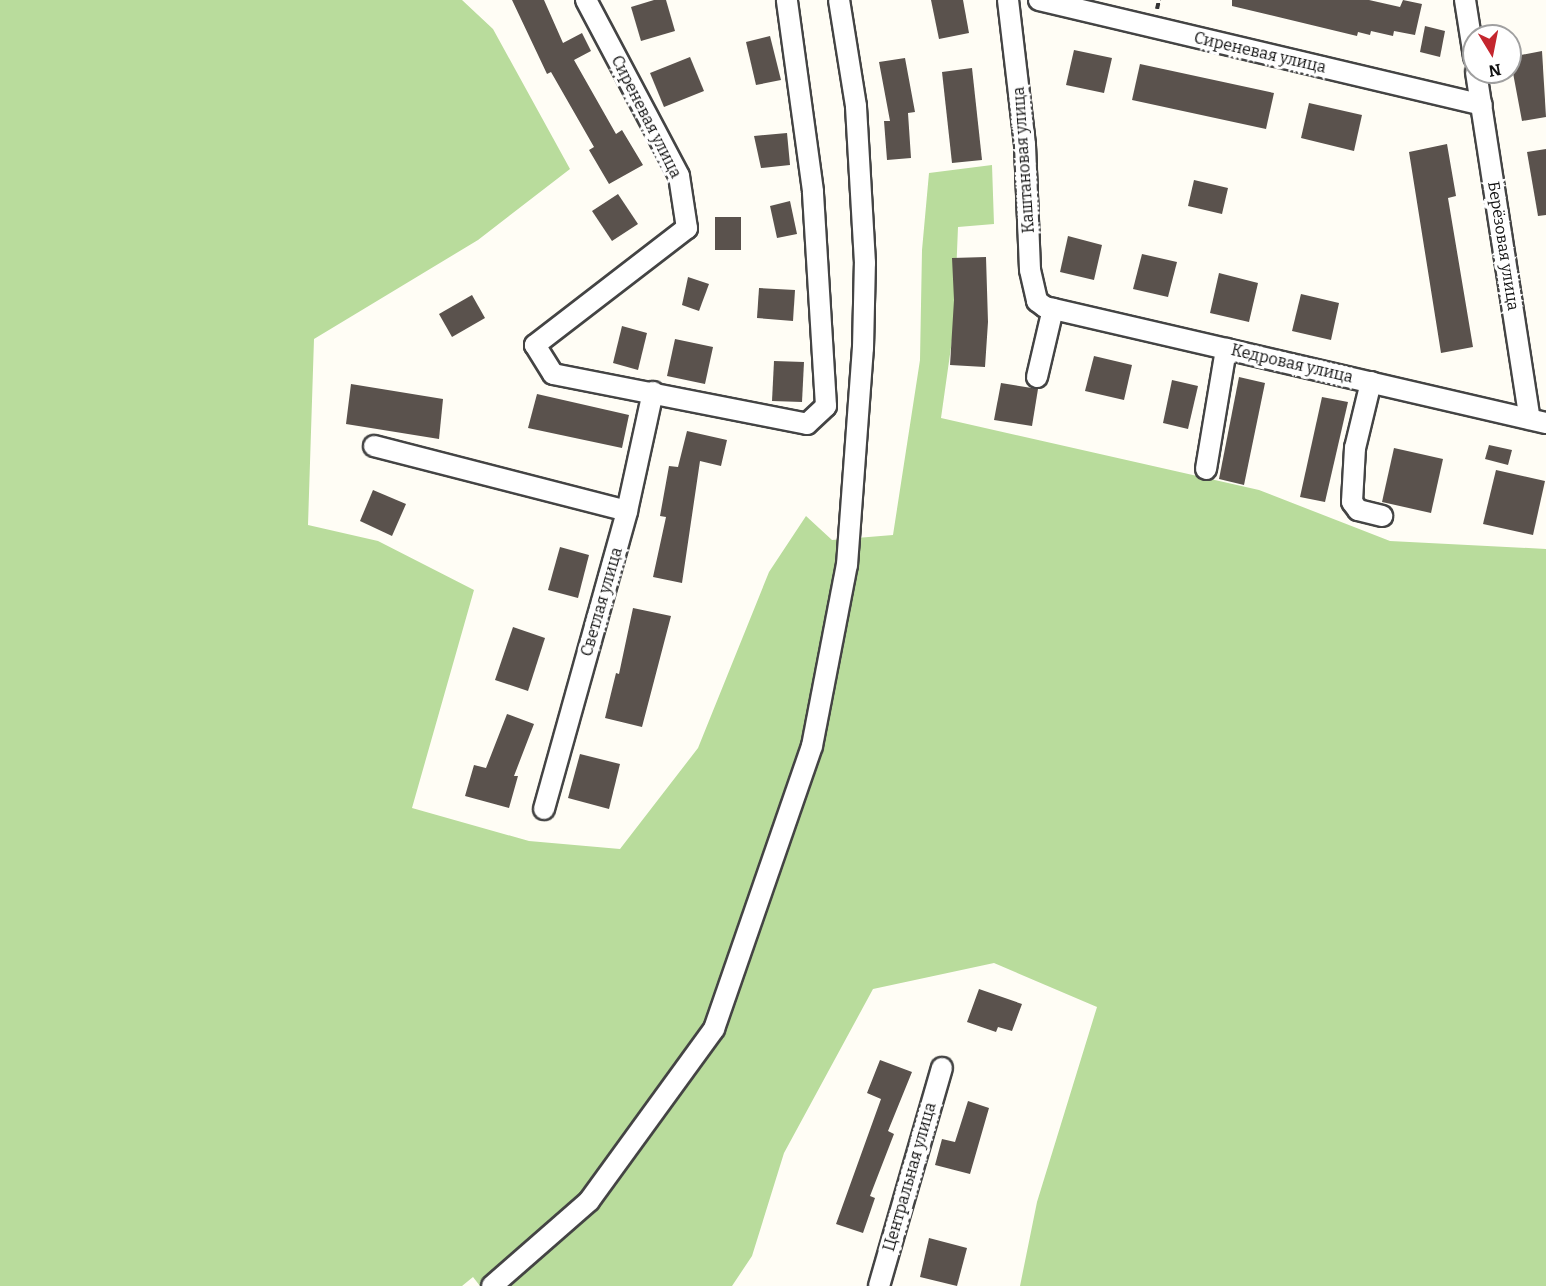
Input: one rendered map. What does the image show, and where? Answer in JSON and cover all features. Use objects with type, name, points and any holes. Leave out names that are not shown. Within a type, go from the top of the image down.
[{"type":"street","name":"Сиреневая улица","points":[[586,0],[679,176],[687,228],[535,345],[553,374],[653,392]]},
{"type":"street","points":[[653,392],[807,424],[826,406],[813,191],[787,0]]},
{"type":"street","points":[[492,1286],[589,1201],[714,1029],[812,746],[847,565],[864,348],[865,263],[856,106],[839,0]]},
{"type":"street","name":"Каштановая улица","points":[[1008,0],[1025,145],[1032,290],[1037,301],[1053,309]]},
{"type":"street","name":"Сиреневая улица","points":[[1039,0],[1482,105]]},
{"type":"street","points":[[1465,0],[1469,24]]},
{"type":"street","name":"Берёзовая улица","points":[[1478,84],[1538,421]]},
{"type":"street","points":[[1037,377],[1053,309]]},
{"type":"street","name":"Кедровая улица","points":[[1053,309],[1538,421]]},
{"type":"street","points":[[1206,469],[1226,349]]},
{"type":"street","points":[[1371,382],[1355,448],[1352,502],[1358,510],[1382,516]]},
{"type":"street","name":"Светлая улица","points":[[544,809],[627,511],[653,392]]},
{"type":"street","points":[[374,446],[627,511]]},
{"type":"street","name":"Центральная улица","points":[[879,1286],[942,1068]]},
{"type":"green space","points":[[0,0],[462,0],[493,29],[570,169],[478,240],[314,339],[308,525],[378,541],[474,590],[412,808],[529,841],[620,849],[698,748],[769,572],[806,516],[832,540],[893,535],[920,360],[922,250],[929,173],[992,165],[994,224],[958,227],[954,326],[941,418],[1259,490],[1390,541],[1546,549],[1546,1286],[1020,1286],[1037,1202],[1097,1007],[994,963],[873,989],[784,1153],[752,1256],[732,1286],[480,1286],[473,1277],[462,1286],[0,1286]]},
{"type":"building","points":[[512,0],[544,0],[563,43],[582,33],[591,51],[574,60],[616,134],[622,130],[643,165],[609,184],[589,150],[594,147],[551,72],[547,74]]},
{"type":"building","points":[[654,0],[666,0],[675,31],[641,41],[631,7]]},
{"type":"building","points":[[931,0],[963,0],[969,33],[939,39]]},
{"type":"building","points":[[1232,0],[1369,0],[1400,7],[1403,0],[1422,4],[1415,35],[1394,31],[1393,36],[1371,31],[1370,35],[1358,32],[1357,36],[1232,6]]},
{"type":"building","points":[[1425,26],[1445,31],[1440,57],[1420,52]]},
{"type":"building","points":[[770,36],[781,80],[756,85],[746,42]]},
{"type":"building","points":[[1074,50],[1112,58],[1104,93],[1066,85]]},
{"type":"building","points":[[1542,51],[1546,117],[1522,121],[1515,84],[1522,84],[1522,55]]},
{"type":"building","points":[[690,57],[704,91],[664,107],[650,73]]},
{"type":"building","points":[[905,58],[915,112],[908,113],[911,158],[887,160],[884,121],[890,121],[879,62]]},
{"type":"building","points":[[1140,64],[1274,93],[1266,129],[1132,100]]},
{"type":"building","points":[[972,68],[982,160],[952,163],[942,72]]},
{"type":"building","points":[[1309,103],[1362,115],[1354,151],[1301,138]]},
{"type":"building","points":[[787,133],[790,165],[761,168],[754,136]]},
{"type":"building","points":[[1447,144],[1456,196],[1448,198],[1473,347],[1441,353],[1409,152]]},
{"type":"building","points":[[1546,149],[1546,215],[1538,216],[1527,152]]},
{"type":"building","points":[[1194,180],[1228,188],[1222,214],[1188,206]]},
{"type":"building","points":[[618,194],[638,224],[612,241],[592,211]]},
{"type":"building","points":[[790,201],[797,234],[777,238],[770,206]]},
{"type":"building","points":[[715,217],[741,217],[741,250],[715,250]]},
{"type":"building","points":[[1068,236],[1102,245],[1094,280],[1060,272]]},
{"type":"building","points":[[1142,254],[1177,262],[1168,297],[1133,289]]},
{"type":"building","points":[[986,257],[988,322],[985,367],[950,365],[954,300],[952,258]]},
{"type":"building","points":[[1219,273],[1258,283],[1249,322],[1210,313]]},
{"type":"building","points":[[688,277],[709,284],[699,311],[682,305]]},
{"type":"building","points":[[759,288],[795,290],[793,321],[757,318]]},
{"type":"building","points":[[1301,294],[1339,303],[1331,340],[1292,331]]},
{"type":"building","points":[[472,295],[485,318],[452,337],[439,314]]},
{"type":"building","points":[[622,326],[647,333],[638,370],[613,363]]},
{"type":"building","points":[[675,339],[713,347],[705,384],[667,376]]},
{"type":"building","points":[[1094,356],[1132,365],[1124,400],[1085,391]]},
{"type":"building","points":[[774,361],[804,362],[802,402],[772,401]]},
{"type":"building","points":[[1239,377],[1265,383],[1244,485],[1219,479]]},
{"type":"building","points":[[1172,380],[1198,386],[1188,429],[1163,423]]},
{"type":"building","points":[[1001,383],[1038,389],[1032,426],[994,420]]},
{"type":"building","points":[[351,384],[443,399],[439,439],[346,424]]},
{"type":"building","points":[[537,394],[629,415],[622,448],[528,428]]},
{"type":"building","points":[[1322,397],[1348,402],[1325,502],[1300,497]]},
{"type":"building","points":[[687,431],[727,440],[721,466],[700,461],[682,583],[653,577],[666,517],[660,516],[669,466],[678,467]]},
{"type":"building","points":[[1489,445],[1512,450],[1508,465],[1485,459]]},
{"type":"building","points":[[1394,448],[1443,459],[1431,513],[1382,502]]},
{"type":"building","points":[[1496,470],[1545,481],[1533,535],[1483,524]]},
{"type":"building","points":[[373,490],[406,504],[392,536],[360,521]]},
{"type":"building","points":[[560,547],[589,555],[578,598],[548,590]]},
{"type":"building","points":[[633,608],[671,616],[642,727],[605,718],[616,673],[619,674]]},
{"type":"building","points":[[513,627],[545,638],[528,691],[495,680]]},
{"type":"building","points":[[507,714],[534,724],[514,776],[518,776],[509,808],[465,796],[474,765],[486,768]]},
{"type":"building","points":[[580,754],[620,764],[609,809],[568,798]]},
{"type":"building","points":[[979,989],[1022,1004],[1012,1031],[998,1027],[996,1032],[967,1022]]},
{"type":"building","points":[[880,1060],[912,1072],[888,1131],[894,1134],[870,1196],[875,1198],[863,1233],[836,1224],[881,1099],[867,1093]]},
{"type":"building","points":[[968,1101],[989,1108],[970,1174],[935,1165],[942,1139],[955,1142]]},
{"type":"building","points":[[929,1238],[967,1248],[957,1286],[920,1277]]}]
